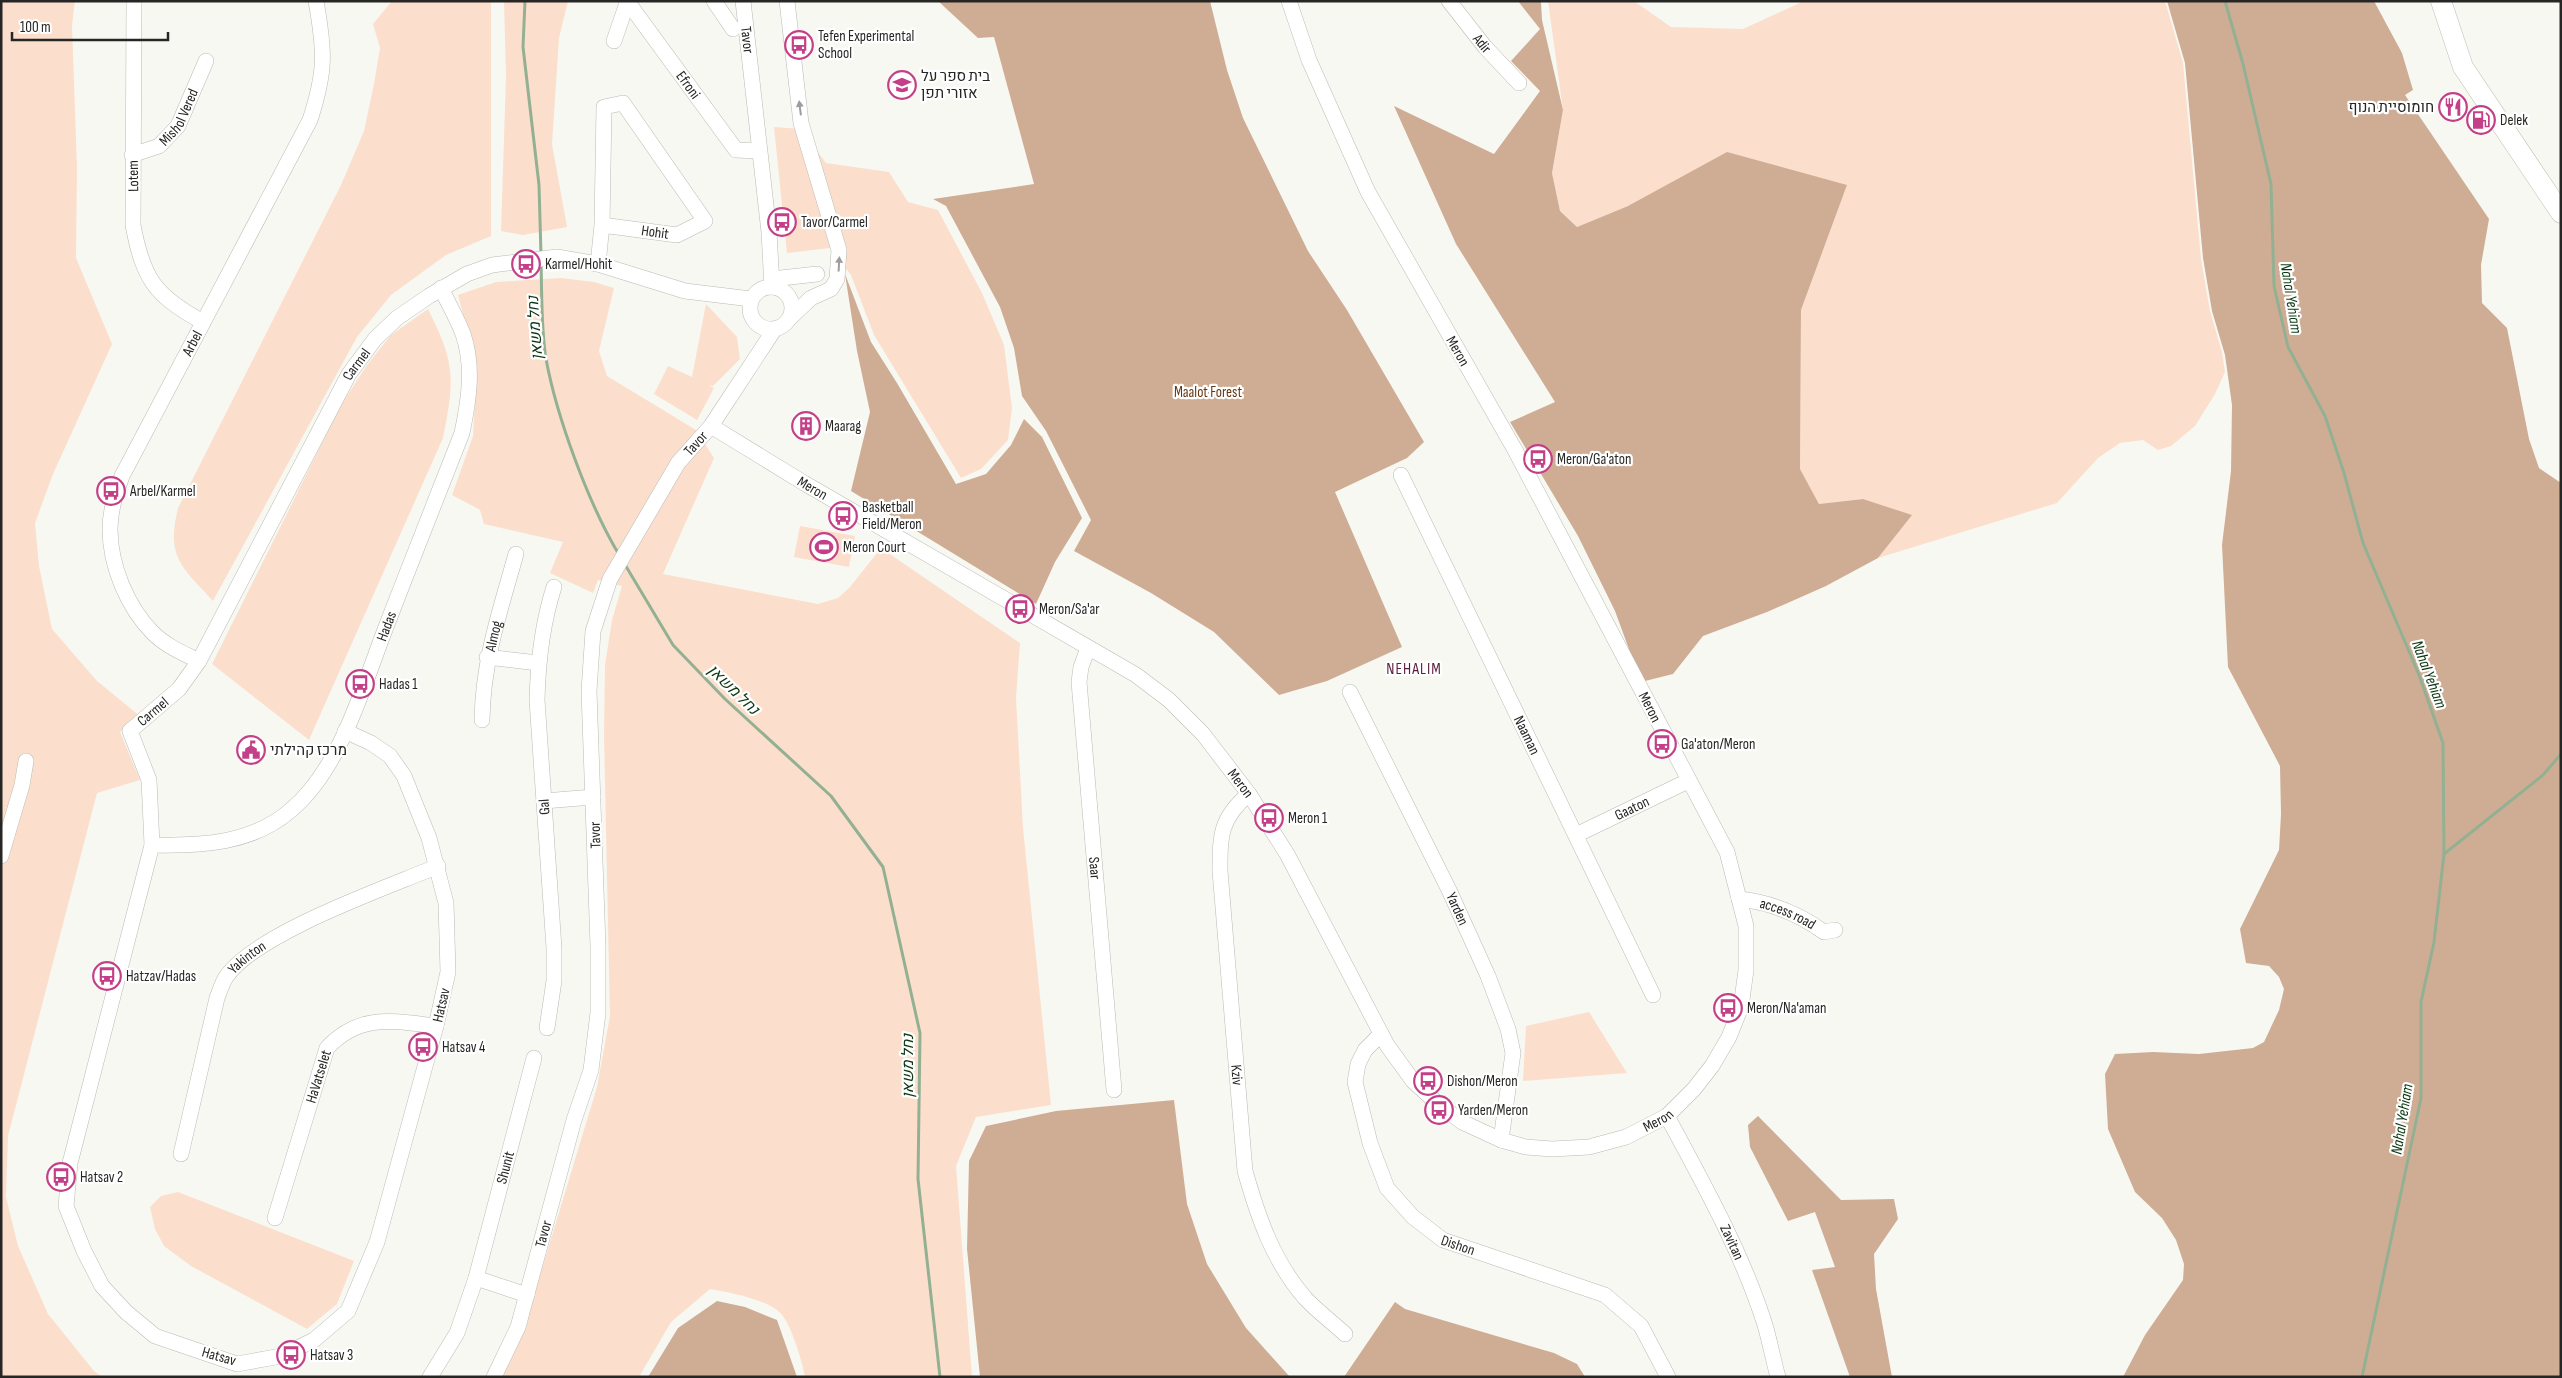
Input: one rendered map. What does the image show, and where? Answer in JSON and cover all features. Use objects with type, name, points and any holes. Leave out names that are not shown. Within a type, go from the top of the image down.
[{"type":"main road","points":[[2441,1],[2464,67],[2561,213]]},
{"type":"street","name":"Lotem","points":[[134,1],[133,225],[138,253],[149,279],[173,306],[203,322]]},
{"type":"street","name":"Arbel","points":[[199,661],[174,649],[154,634],[137,615],[124,594],[110,529],[113,500],[122,476],[310,120],[321,88],[324,62],[316,1]]},
{"type":"street","points":[[714,1],[733,29]]},
{"type":"street","name":"Tavor","points":[[744,1],[759,151],[776,286]]},
{"type":"street","points":[[787,1],[802,123],[840,250],[837,279],[831,289],[811,298],[786,324],[774,330],[767,330],[756,324],[750,312],[751,299],[760,290],[817,274]]},
{"type":"street","name":"Meron","points":[[711,426],[804,483],[1136,675],[1169,700],[1203,734],[1249,794],[1287,854],[1381,1034],[1413,1081],[1462,1122],[1501,1140],[1526,1147],[1552,1149],[1589,1147],[1626,1136],[1667,1116],[1712,1066],[1729,1037],[1741,1007],[1746,970],[1746,926],[1727,852],[1520,459],[1368,192],[1310,60],[1289,1]]},
{"type":"street","name":"Adir","points":[[1449,1],[1485,47],[1520,84]]},
{"type":"street","points":[[614,42],[627,2]]},
{"type":"street","name":"Efroni","points":[[627,2],[736,150],[759,151]]},
{"type":"street","name":"Mishol Vered","points":[[132,155],[159,146],[178,126],[206,61]]},
{"type":"street","name":"Hohit","points":[[623,103],[705,221],[677,235],[602,225],[604,106],[623,103]]},
{"type":"street","points":[[598,264],[602,225]]},
{"type":"street","name":"Carmel","points":[[130,731],[179,689],[199,661],[349,374],[375,339],[397,318],[467,274],[492,265],[558,257],[598,264],[685,291],[751,299]]},
{"type":"street","points":[[776,286],[811,298]]},
{"type":"street","points":[[776,286],[792,304],[790,318]]},
{"type":"street","name":"Hadas","points":[[152,846],[191,846],[229,841],[264,828],[291,810],[317,784],[345,731],[462,433],[467,409],[469,367],[463,335],[442,288]]},
{"type":"street","name":"Tavor","points":[[494,1377],[512,1343],[527,1295],[574,1120],[591,1070],[598,1013],[589,691],[593,631],[610,579],[678,463],[711,426],[774,330]]},
{"type":"street","name":"Naaman","points":[[1401,475],[1654,995]]},
{"type":"street","name":"Almog","points":[[482,720],[487,657],[516,554]]},
{"type":"street","name":"Gal","points":[[547,1028],[554,982],[537,700],[538,663],[545,613],[554,587]]},
{"type":"street","name":"Saar","points":[[1088,648],[1081,667],[1079,682],[1114,1090]]},
{"type":"street","points":[[487,657],[538,663]]},
{"type":"street","name":"Yarden","points":[[1350,692],[1449,890],[1488,976],[1508,1029],[1513,1052],[1501,1140]]},
{"type":"street","name":"Hatsav","points":[[130,731],[149,780],[152,846],[70,1163],[66,1206],[84,1251],[102,1286],[126,1312],[155,1336],[237,1364],[282,1356],[314,1340],[348,1311],[377,1242],[436,1026],[448,972],[446,904],[438,866],[404,776],[390,756],[371,743],[345,731]]},
{"type":"street","points":[[1,856],[22,785],[26,761]]},
{"type":"street","name":"Gaaton","points":[[1576,835],[1688,781]]},
{"type":"street","name":"Kziv","points":[[1249,794],[1234,806],[1226,818],[1220,839],[1220,870],[1245,1171],[1259,1219],[1276,1258],[1306,1298],[1345,1334]]},
{"type":"street","points":[[544,801],[593,797]]},
{"type":"street","name":"Yakinton","points":[[181,1154],[217,998],[226,977],[251,953],[286,931],[438,866]]},
{"type":"street","name":"access road","points":[[1739,899],[1764,902],[1809,922],[1824,932],[1835,930]]},
{"type":"street","name":"HaVatselet","points":[[274,1218],[327,1048],[339,1035],[360,1024],[387,1021],[436,1026]]},
{"type":"street","name":"Dishon","points":[[1381,1034],[1362,1057],[1355,1082],[1370,1143],[1387,1188],[1413,1217],[1443,1240],[1604,1295],[1641,1326],[1668,1377]]},
{"type":"street","name":"Shunit","points":[[430,1377],[457,1333],[476,1278],[534,1058]]},
{"type":"street","name":"Zavitan","points":[[1667,1116],[1704,1184],[1738,1257],[1764,1324],[1778,1377]]},
{"type":"street","points":[[476,1278],[527,1295]]},
{"type":"shaded area","points":[[1,1],[75,1],[72,25],[77,167],[76,258],[112,344],[53,474],[35,523],[39,566],[52,629],[97,681],[141,717],[120,732],[140,780],[97,793],[8,1136],[6,1197],[18,1246],[48,1314],[94,1371],[102,1377],[1,1377]]},
{"type":"shaded area","points":[[392,1],[491,1],[491,236],[446,255],[391,295],[357,337],[213,601],[192,579],[179,560],[175,550],[174,538],[178,508],[341,185],[364,131],[380,48],[373,24]]},
{"type":"shaded area","points":[[504,1],[568,1],[559,38],[552,144],[567,227],[523,235],[501,231],[506,76]]},
{"type":"shaded area","points":[[1548,1],[1634,1],[1671,27],[1743,29],[1804,1],[2165,1],[2183,63],[2201,259],[2210,311],[2222,352],[2225,372],[2215,394],[2195,426],[2171,446],[2158,450],[2143,440],[2120,443],[2098,458],[2057,503],[1878,558],[1911,515],[1863,499],[1819,504],[1800,469],[1801,310],[1847,185],[1628,206],[1577,227],[1560,211],[1552,173],[1563,110]]},
{"type":"shaded area","points":[[774,127],[801,129],[826,163],[889,172],[908,202],[938,210],[982,293],[1004,345],[1012,408],[1008,440],[981,469],[961,478],[874,335],[851,275],[830,248],[787,253]]},
{"type":"shaded area","points":[[561,278],[594,282],[614,288],[599,351],[607,376],[696,430],[714,458],[663,574],[818,604],[838,598],[850,587],[881,548],[1020,643],[1016,698],[1023,828],[1051,1105],[976,1117],[956,1166],[972,1377],[805,1377],[793,1336],[782,1315],[769,1305],[759,1301],[710,1289],[671,1322],[639,1377],[496,1377],[538,1282],[597,1087],[610,1016],[604,736],[605,665],[612,620],[622,586],[598,580],[593,593],[550,573],[563,542],[484,524],[480,510],[452,495],[473,436],[477,367],[458,295],[496,282]]},
{"type":"shaded area","points":[[706,304],[737,337],[740,359],[713,386],[708,385],[714,388],[697,420],[654,394],[668,366],[692,377]]},
{"type":"shaded area","points":[[428,309],[448,358],[450,371],[450,400],[443,438],[309,740],[212,664],[341,405],[367,365],[391,335]]},
{"type":"shaded area","name":"Meron Court","points":[[800,526],[855,536],[849,567],[794,557]]},
{"type":"shaded area","points":[[1589,1012],[1627,1073],[1523,1081],[1526,1026]]},
{"type":"shaded area","points":[[178,1192],[354,1261],[337,1304],[307,1329],[191,1266],[164,1246],[155,1229],[150,1207],[161,1196]]},
{"type":"green space","name":"Maalot Forest","points":[[938,1],[1210,1],[1227,70],[1243,118],[1308,251],[1347,310],[1424,442],[1407,458],[1335,492],[1402,647],[1327,681],[1279,695],[1214,632],[1151,593],[1074,551],[1091,520],[1046,431],[1022,396],[1014,348],[1000,307],[946,206],[933,199],[1034,184],[994,37],[978,38]]},
{"type":"green space","points":[[1518,1],[1541,1],[1542,20],[1563,110],[1552,173],[1560,211],[1577,227],[1628,206],[1727,152],[1847,185],[1801,310],[1800,469],[1819,504],[1863,499],[1912,515],[1878,558],[1826,586],[1767,612],[1703,636],[1673,674],[1641,682],[1615,611],[1578,536],[1510,422],[1555,402],[1456,244],[1394,106],[1494,154],[1540,91],[1511,61],[1540,29]]},
{"type":"green space","points":[[2167,1],[2374,1],[2402,53],[2413,90],[2405,95],[2489,219],[2481,265],[2482,303],[2507,328],[2529,439],[2539,468],[2561,483],[2561,1377],[2123,1377],[2145,1335],[2183,1280],[2184,1264],[2176,1240],[2162,1218],[2135,1192],[2108,1129],[2105,1074],[2115,1054],[2153,1052],[2199,1054],[2253,1048],[2264,1042],[2279,1010],[2284,989],[2279,977],[2269,966],[2246,963],[2240,929],[2279,850],[2281,814],[2280,766],[2228,667],[2222,545],[2231,471],[2232,405],[2225,355],[2212,311],[2203,258],[2185,63]]},
{"type":"green space","points":[[845,274],[871,342],[956,484],[986,474],[1011,445],[1024,419],[1042,437],[1082,518],[1055,562],[1036,604],[851,491],[870,412],[857,351]]},
{"type":"green space","points":[[1174,1100],[1187,1204],[1207,1264],[1246,1328],[1290,1377],[980,1377],[967,1249],[969,1161],[986,1126],[1056,1111]]},
{"type":"green space","points":[[1758,1116],[1841,1200],[1894,1199],[1898,1219],[1874,1254],[1876,1289],[1892,1377],[1850,1377],[1812,1270],[1835,1267],[1815,1212],[1788,1221],[1750,1147],[1748,1125]]},
{"type":"green space","points":[[717,1301],[745,1307],[777,1320],[797,1377],[648,1377],[678,1328]]},
{"type":"green space","points":[[1395,1302],[1405,1309],[1554,1353],[1577,1364],[1585,1377],[1344,1377]]},
{"type":"waterway","name":"נחל משאן","points":[[525,1],[523,47],[539,185],[541,255]]},
{"type":"waterway","name":"Nahal Yehiam","points":[[2225,1],[2243,64],[2271,184],[2274,286],[2288,347],[2325,416],[2344,473],[2363,543],[2419,675],[2443,743],[2444,854],[2434,942],[2421,1002],[2421,1098],[2362,1377]]},
{"type":"waterway","name":"נחל משאן","points":[[541,263],[543,335],[551,382],[566,433],[585,485],[618,553]]},
{"type":"waterway","name":"נחל משאן","points":[[624,563],[673,645],[725,699],[831,796],[883,867],[920,1033],[918,1179],[940,1377]]},
{"type":"waterway","points":[[2444,854],[2543,775],[2561,754]]},
{"type":"place","name":"Tefen Experimental School","points":[[799,45]]},
{"type":"place","name":"בית ספר על אזורי תפן","points":[[902,85]]},
{"type":"place","name":"חומוסיית הנוף","points":[[2453,107]]},
{"type":"place","name":"Delek","points":[[2481,120]]},
{"type":"place","name":"Tavor/Carmel","points":[[782,222]]},
{"type":"place","name":"Karmel/Hohit","points":[[526,264]]},
{"type":"place","name":"Maarag","points":[[806,426]]},
{"type":"place","name":"Meron/Ga'aton","points":[[1538,459]]},
{"type":"place","name":"Arbel/Karmel","points":[[111,491]]},
{"type":"place","name":"Basketball Field/Meron","points":[[843,516]]},
{"type":"place","name":"Meron Court","points":[[824,547]]},
{"type":"place","name":"Meron/Sa'ar","points":[[1020,609]]},
{"type":"place","name":"Hadas 1","points":[[360,684]]},
{"type":"place","name":"Ga'aton/Meron","points":[[1662,744]]},
{"type":"place","name":"מרכז קהילתי","points":[[251,750]]},
{"type":"place","name":"Meron 1","points":[[1269,818]]},
{"type":"place","name":"Hatzav/Hadas","points":[[107,976]]},
{"type":"place","name":"Meron/Na'aman","points":[[1728,1008]]},
{"type":"place","name":"Hatsav 4","points":[[423,1047]]},
{"type":"place","name":"Dishon/Meron","points":[[1428,1081]]},
{"type":"place","name":"Yarden/Meron","points":[[1439,1110]]},
{"type":"place","name":"Hatsav 2","points":[[61,1177]]},
{"type":"place","name":"Hatsav 3","points":[[291,1355]]},
{"type":"district","name":"NEHALIM","points":[[1414,668]]}]
